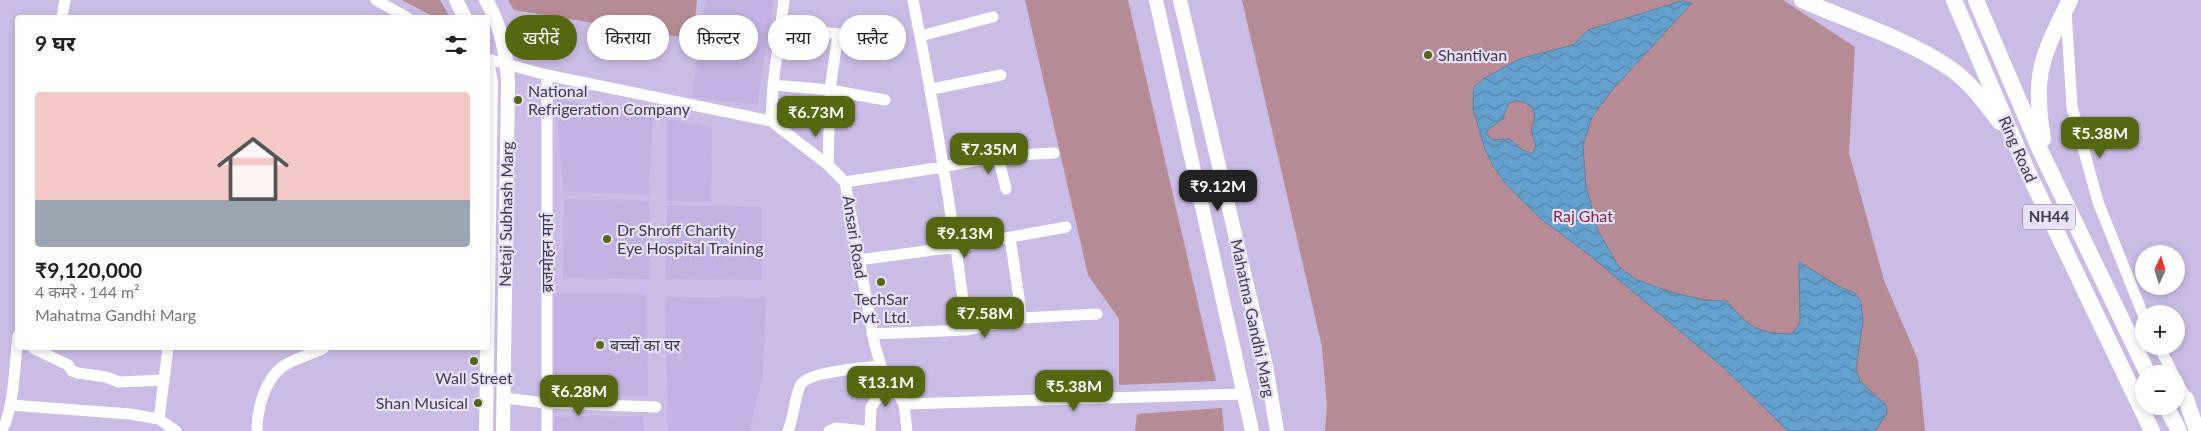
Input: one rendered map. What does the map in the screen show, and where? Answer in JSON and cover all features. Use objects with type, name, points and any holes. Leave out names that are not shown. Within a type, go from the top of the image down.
[{"type":"highway","points":[[1802,0],[1911,45],[1952,69],[1979,94],[2018,148]]},
{"type":"highway","name":"Ring Road","points":[[1954,0],[2018,148],[2152,431]]},
{"type":"highway","name":"Ring Road","points":[[1976,0],[2047,163],[2144,365]]},
{"type":"highway","points":[[2047,163],[2038,108],[2038,88],[2046,47],[2070,0]]},
{"type":"highway","points":[[2186,400],[2197,431]]},
{"type":"highway","points":[[2171,415],[2179,431]]},
{"type":"main road","points":[[456,0],[464,15]]},
{"type":"main road","name":"Netaji Subhash Marg","points":[[486,0],[497,22],[507,63],[503,431]]},
{"type":"main road","name":"Mahatma Gandhi Marg","points":[[1156,0],[1252,431]]},
{"type":"main road","name":"Mahatma Gandhi Marg","points":[[1180,0],[1266,366],[1277,431]]},
{"type":"main road","name":"Netaji Subhash Marg","points":[[486,431],[487,350]]},
{"type":"street","points":[[62,15],[64,0]]},
{"type":"street","points":[[376,0],[403,15]]},
{"type":"street","points":[[782,15],[784,0]]},
{"type":"street","points":[[913,0],[932,89],[967,330]]},
{"type":"street","points":[[2066,0],[2072,107],[2098,202],[2139,305]]},
{"type":"street","points":[[920,36],[993,17]]},
{"type":"street","points":[[828,165],[830,90],[838,34],[829,33]]},
{"type":"street","name":"Ansari Road","points":[[490,59],[547,75],[771,121],[828,165],[845,182],[872,334],[881,366],[904,404],[907,431]]},
{"type":"street","points":[[771,121],[776,60]]},
{"type":"street","name":"ब्रजमोहन मार्ग","points":[[547,75],[547,431]]},
{"type":"street","points":[[932,89],[1001,75]]},
{"type":"street","points":[[773,85],[830,90],[885,100]]},
{"type":"street","points":[[845,182],[943,167],[998,156],[1054,153]]},
{"type":"street","points":[[998,156],[1006,189]]},
{"type":"street","points":[[858,260],[956,247],[1066,227]]},
{"type":"street","points":[[1010,238],[1022,318]]},
{"type":"street","points":[[872,334],[967,330],[1022,318],[1097,314]]},
{"type":"street","points":[[1,431],[5,425],[10,405],[16,350]]},
{"type":"street","points":[[37,350],[68,365],[72,371],[78,374],[106,377],[122,382],[163,380]]},
{"type":"street","points":[[159,419],[168,350]]},
{"type":"street","points":[[257,431],[262,399],[274,375],[283,367],[320,350]]},
{"type":"street","points":[[788,431],[793,419],[800,387],[804,381],[818,375],[881,366]]},
{"type":"street","points":[[870,431],[871,407],[890,380]]},
{"type":"street","points":[[904,404],[1244,394]]},
{"type":"street","points":[[504,398],[547,403],[656,407]]},
{"type":"street","points":[[2186,400],[2201,424]]},
{"type":"street","points":[[10,405],[101,411],[159,419],[176,431]]},
{"type":"street","points":[[829,431],[836,428],[865,431]]},
{"type":"shaded area","points":[[705,0],[774,0],[772,15],[768,15],[768,37],[757,105],[692,97],[697,60],[758,60],[758,15],[703,15]]},
{"type":"shaded area","points":[[555,99],[653,117],[649,194],[564,192]]},
{"type":"shaded area","points":[[667,119],[712,127],[711,201],[667,201]]},
{"type":"shaded area","name":"Dr Shroff Charity Eye Hospital Training","points":[[564,199],[650,201],[649,279],[563,278]]},
{"type":"shaded area","points":[[667,205],[762,207],[762,280],[666,279]]},
{"type":"shaded area","name":"बच्चों का घर","points":[[552,293],[647,294],[648,396],[552,397]]},
{"type":"shaded area","points":[[665,297],[766,298],[763,372],[750,431],[668,431]]},
{"type":"shaded area","points":[[643,416],[644,431],[553,431],[553,417]]},
{"type":"green space","points":[[402,0],[440,0],[449,15],[430,15]]},
{"type":"green space","points":[[508,0],[697,0],[695,15],[679,15],[679,37],[669,35],[669,15],[587,15],[587,22],[577,20],[577,15],[545,15],[514,10]]},
{"type":"green space","points":[[1025,0],[1128,0],[1216,381],[1119,385],[1119,319],[1088,275]]},
{"type":"green space","name":"Raj Ghat","points":[[1242,0],[1783,0],[1855,47],[1849,153],[1884,280],[1918,360],[1925,431],[1325,431],[1327,406],[1322,347]]},
{"type":"green space","points":[[1222,408],[1224,431],[1135,431],[1137,414]]},
{"type":"water","points":[[1682,1],[1692,3],[1613,89],[1592,117],[1583,145],[1586,187],[1598,231],[1619,267],[1637,280],[1671,292],[1703,300],[1727,301],[1748,323],[1770,332],[1792,334],[1800,323],[1799,262],[1840,287],[1855,293],[1861,302],[1863,321],[1856,369],[1860,381],[1886,405],[1887,413],[1875,431],[1788,431],[1723,367],[1587,253],[1541,219],[1506,184],[1493,166],[1485,149],[1473,109],[1474,87],[1483,79],[1519,59],[1573,45],[1588,30]],"holes":[[[1516,101],[1524,102],[1532,108],[1535,116],[1531,131],[1536,146],[1533,153],[1522,150],[1510,139],[1492,140],[1486,133],[1504,118],[1509,103]]]},
{"type":"place","name":"Shantivan","points":[[1428,55]]},
{"type":"place","name":"National Refrigeration Company","points":[[518,100]]},
{"type":"place","name":"Dr Shroff Charity Eye Hospital Training","points":[[607,239]]},
{"type":"place","name":"TechSar Pvt. Ltd.","points":[[881,282]]},
{"type":"place","name":"बच्चों का घर","points":[[600,345]]},
{"type":"place","name":"Wall Street","points":[[474,361]]},
{"type":"place","name":"Shan Musical","points":[[478,403]]}]
